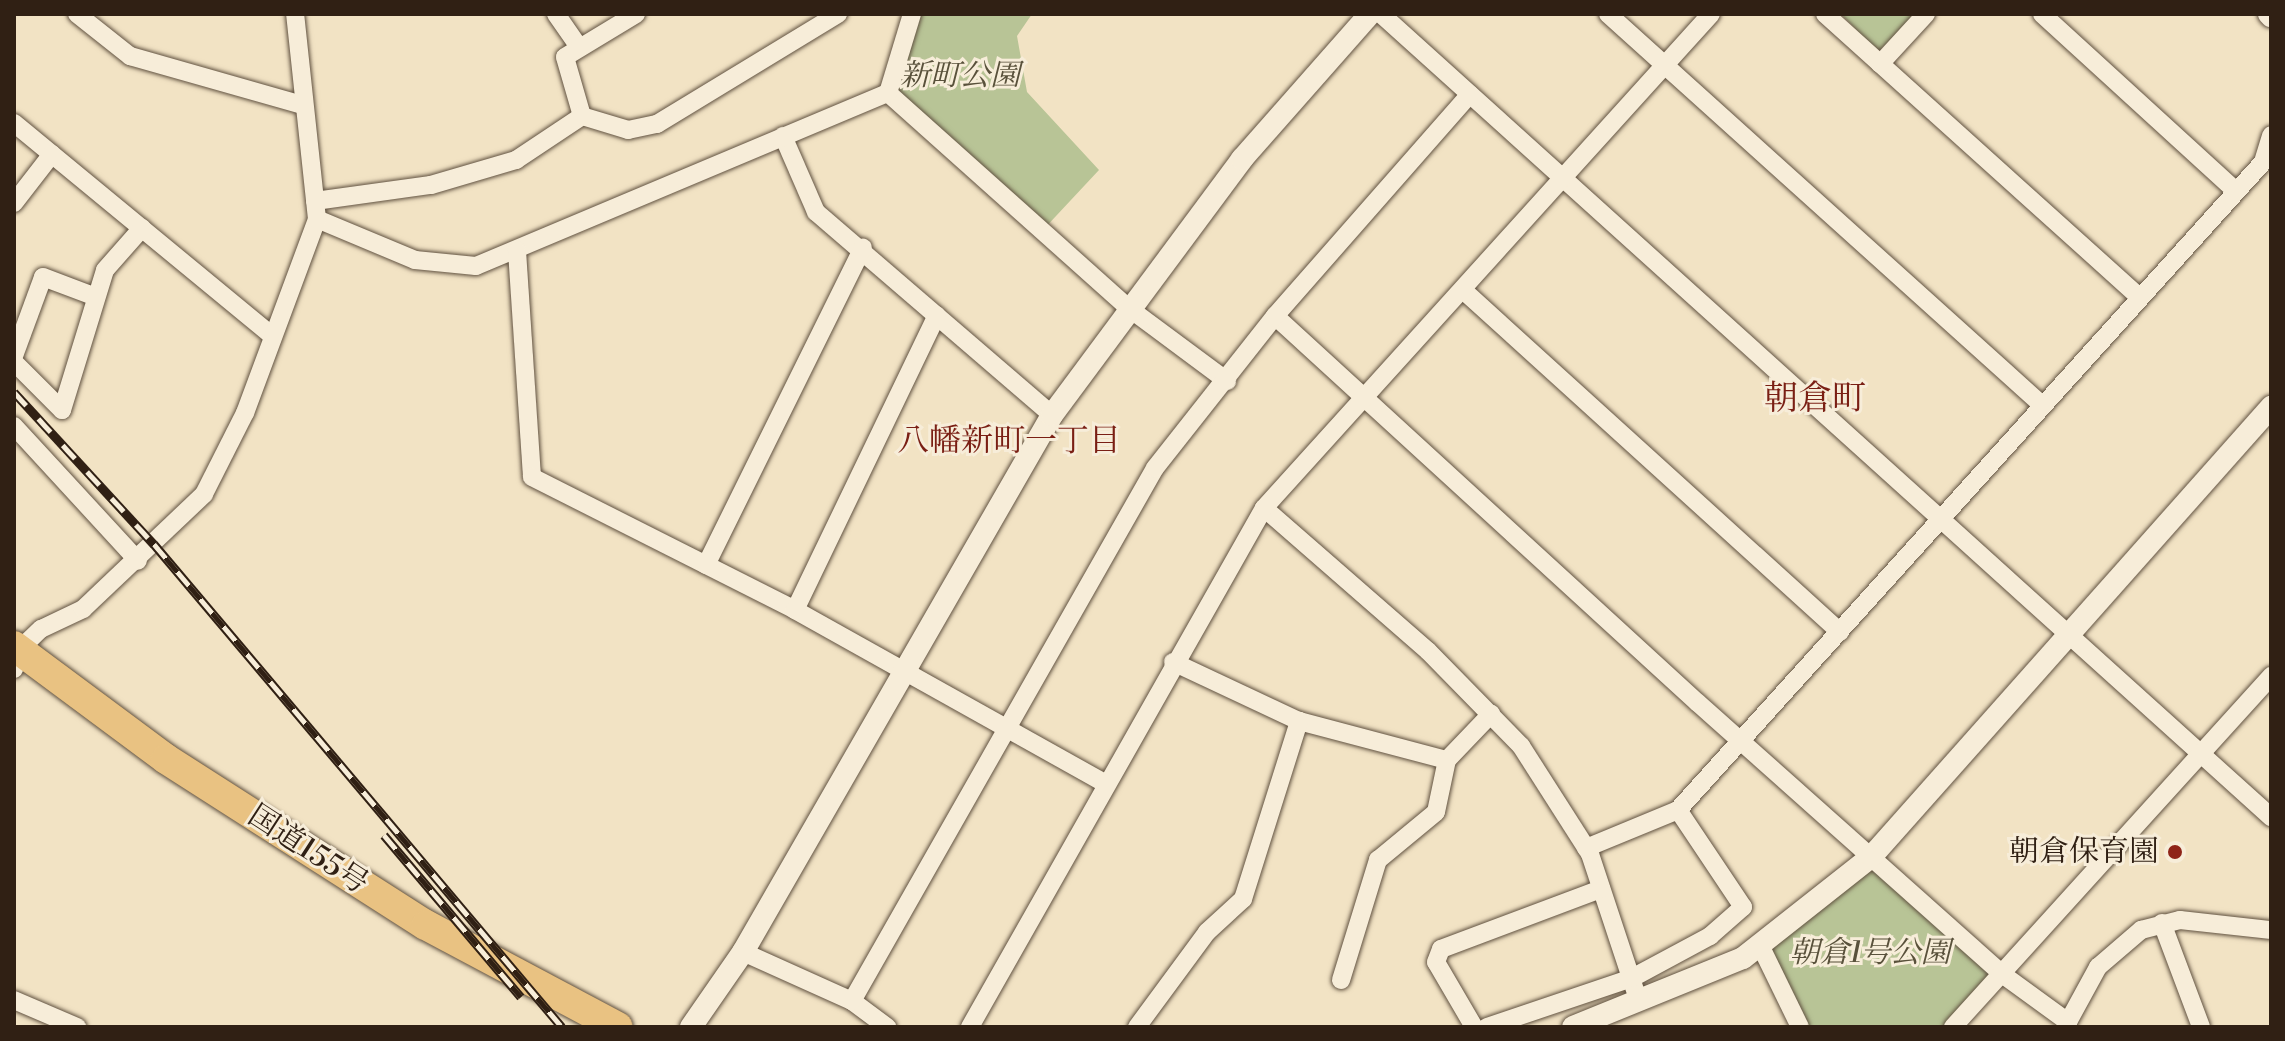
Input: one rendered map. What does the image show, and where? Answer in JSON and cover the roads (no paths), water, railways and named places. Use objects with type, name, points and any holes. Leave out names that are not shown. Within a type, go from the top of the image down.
[{"type":"highway","name":"国道155号","points":[[17,656],[166,759],[426,925],[618,1027]]},
{"type":"street","points":[[77,14],[130,56],[299,104]]},
{"type":"street","points":[[17,656],[41,629],[83,609],[138,561],[204,494],[245,413],[270,334],[316,210],[299,104],[295,14]]},
{"type":"street","points":[[556,14],[579,47]]},
{"type":"street","points":[[582,116],[565,57],[636,14]]},
{"type":"street","points":[[582,116],[628,130],[657,124],[838,14]]},
{"type":"street","points":[[888,93],[912,14]]},
{"type":"street","points":[[691,1027],[743,952],[900,669],[1052,415],[1126,306],[1242,159],[1370,14]]},
{"type":"street","points":[[1381,14],[2073,633],[2271,817]]},
{"type":"street","points":[[1608,14],[2042,405]]},
{"type":"street","points":[[970,1027],[1104,783],[1264,508],[1366,399],[1711,14]]},
{"type":"street","points":[[1825,14],[2138,296]]},
{"type":"street","points":[[1880,64],[1926,14]]},
{"type":"street","points":[[2042,14],[2235,190]]},
{"type":"street","points":[[316,210],[415,260],[476,266],[888,93]]},
{"type":"street","points":[[888,93],[1126,306],[1227,381]]},
{"type":"street","points":[[852,1001],[1004,725],[1155,468],[1227,381],[1275,316],[1470,94]]},
{"type":"street","points":[[316,210],[431,185],[516,160],[582,116]]},
{"type":"street","points":[[14,123],[270,334]]},
{"type":"street","points":[[1586,848],[1678,810],[2138,296],[2263,162],[2271,135]]},
{"type":"street","points":[[783,136],[816,212],[863,248],[1052,415]]},
{"type":"street","points":[[14,203],[52,154]]},
{"type":"street","points":[[96,297],[43,277],[14,359],[62,410],[105,270],[142,228]]},
{"type":"street","points":[[706,565],[863,248]]},
{"type":"street","points":[[517,251],[532,477],[795,610],[1104,783]]},
{"type":"street","points":[[1463,290],[1840,632]]},
{"type":"street","points":[[795,610],[937,315]]},
{"type":"street","points":[[1275,316],[2002,974],[2068,1022],[2098,967],[2134,934],[2162,923],[2271,930]]},
{"type":"street","points":[[1487,1027],[1635,989],[1760,945],[1872,856],[2271,407]]},
{"type":"street","points":[[14,426],[138,561]]},
{"type":"street","points":[[1264,508],[1491,714],[1586,848],[1635,989]]},
{"type":"street","points":[[1173,662],[1299,721],[1447,760]]},
{"type":"street","points":[[1953,1027],[2200,750],[2271,676]]},
{"type":"street","points":[[1341,980],[1378,860],[1436,812],[1447,760],[1491,714]]},
{"type":"street","points":[[1137,1027],[1207,932],[1243,899],[1299,721]]},
{"type":"street","points":[[1573,1027],[1635,989],[1710,936],[1743,907],[1678,810]]},
{"type":"street","points":[[1474,1027],[1436,962],[1441,949],[1601,889]]},
{"type":"street","points":[[2162,923],[2201,1027]]},
{"type":"street","points":[[1760,945],[1800,1027]]},
{"type":"street","points":[[743,952],[852,1001],[887,1027]]},
{"type":"street","points":[[14,1000],[77,1027]]},
{"type":"railway","points":[[14,392],[154,544],[562,1027]]},
{"type":"railway","points":[[384,835],[521,997]]},
{"type":"place","name":"朝倉保育園","points":[[2175,852]]},
{"type":"district","name":"朝倉町","points":[[1815,400]]},
{"type":"district","name":"八幡新町一丁目","points":[[1009,441]]},
{"type":"park label","name":"新町公園","points":[[960,76]]},
{"type":"park label","name":"朝倉1号公園","points":[[1870,953]]}]
